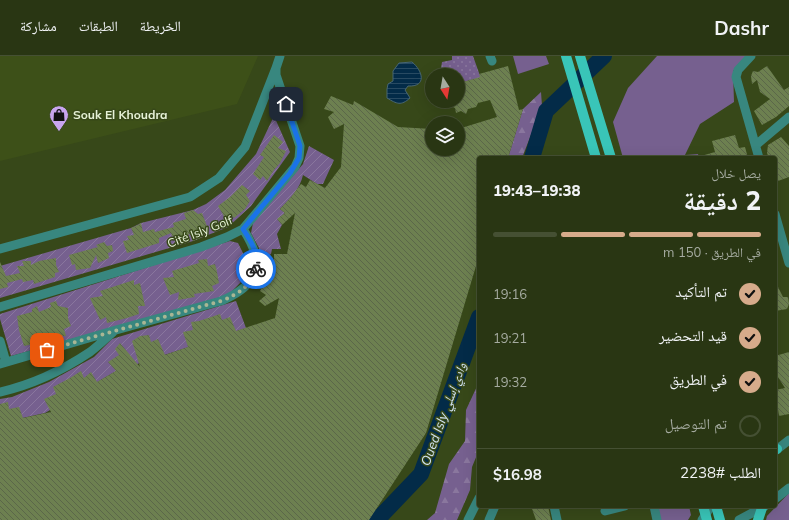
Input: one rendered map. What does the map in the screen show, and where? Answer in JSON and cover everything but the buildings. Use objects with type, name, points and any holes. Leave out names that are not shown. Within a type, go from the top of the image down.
[{"type":"main road","points":[[566,56],[596,155]]},
{"type":"main road","points":[[580,56],[610,156]]},
{"type":"main road","points":[[717,508],[720,520]]},
{"type":"main road","points":[[758,520],[764,508]]},
{"type":"street","points":[[0,249],[190,197],[219,178],[244,147],[280,56]]},
{"type":"street","points":[[751,56],[738,70],[737,81],[759,156]]},
{"type":"street","name":"Cité Isly Golf","points":[[0,307],[201,247],[243,229],[290,173],[299,158],[300,146],[276,75],[276,68]]},
{"type":"street","points":[[756,145],[788,118]]},
{"type":"street","points":[[777,221],[789,263]]},
{"type":"street","points":[[0,341],[3,363],[221,301],[236,295],[246,287],[253,278],[256,269],[257,258],[251,241],[243,229]]},
{"type":"street","points":[[0,392],[39,379],[68,364],[91,351],[116,330]]},
{"type":"street","points":[[777,449],[789,440]]},
{"type":"street","points":[[777,497],[789,488]]},
{"type":"street","points":[[468,520],[477,502]]},
{"type":"street","points":[[489,520],[494,508]]},
{"type":"street","points":[[554,508],[557,520]]},
{"type":"street","points":[[605,512],[618,508]]},
{"type":"street","points":[[654,508],[657,520]]},
{"type":"street","points":[[739,520],[762,508]]},
{"type":"shaded area","name":"Souk El Khoudra","points":[[0,56],[258,56],[237,104],[0,161]]},
{"type":"green space","points":[[452,56],[473,56],[484,87],[475,79],[465,82],[465,68],[441,68],[442,62],[452,60]]},
{"type":"green space","points":[[513,56],[546,56],[549,64],[518,74]]},
{"type":"green space","points":[[657,56],[748,56],[733,71],[734,102],[700,124],[685,155],[698,154],[698,156],[622,156],[613,122],[628,88]]},
{"type":"green space","points":[[541,92],[542,106],[523,156],[509,156],[523,109]]},
{"type":"green space","points":[[274,116],[290,152],[251,206],[228,227],[193,241],[0,298],[0,266],[131,228],[141,223],[193,210],[206,204],[225,190],[256,154]]},
{"type":"green space","points":[[309,146],[334,160],[323,184],[317,184],[303,175],[302,180],[291,198],[280,209],[285,213],[278,219],[282,225],[277,234],[281,249],[272,249],[271,254],[263,258],[264,268],[259,271],[259,248],[251,233],[253,223],[303,164]]},
{"type":"green space","points":[[230,241],[238,243],[247,261],[242,281],[228,295],[11,356],[0,319],[0,314]]},
{"type":"green space","points":[[236,301],[246,328],[116,371],[45,413],[0,423],[0,399],[12,397],[49,382],[94,357],[112,339]]},
{"type":"green space","points":[[477,386],[477,455],[472,467],[470,490],[457,520],[427,520],[435,513],[449,464],[465,441],[466,410]]},
{"type":"green space","points":[[789,493],[789,520],[766,520],[767,516],[775,508],[777,508],[777,506]]},
{"type":"green space","points":[[655,508],[689,508],[691,515],[688,520],[659,520]]},
{"type":"water","points":[[412,62],[421,74],[421,81],[414,86],[408,86],[405,90],[410,98],[401,103],[394,102],[387,98],[388,84],[393,81],[393,71],[399,63]]},
{"type":"waterway","name":"Oued Isly وادي إسلي","points":[[533,156],[546,111],[604,56]]},
{"type":"waterway","name":"Oued Isly وادي إسلي","points":[[377,520],[421,474],[477,322]]},
{"type":"way so far","points":[[47,350],[221,301],[236,295],[246,287],[253,278],[256,269]]},
{"type":"place","name":"Souk El Khoudra","points":[[59,132]]},
{"type":"route","points":[[256,269],[257,258],[251,241],[243,229],[295,167],[299,158],[300,146],[286,104]]}]
